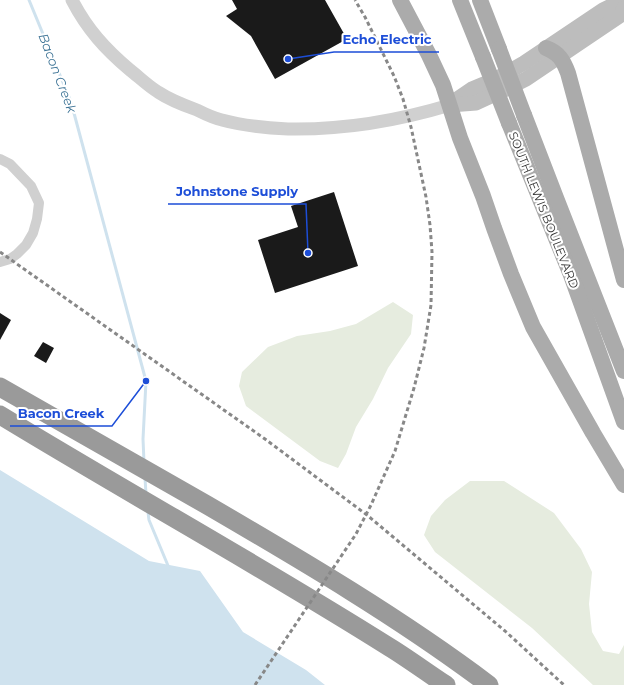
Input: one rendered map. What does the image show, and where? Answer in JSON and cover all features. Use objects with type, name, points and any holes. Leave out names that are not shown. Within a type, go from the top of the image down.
[{"type":"highway","points":[[0,387],[276,545],[407,626],[489,685]]},
{"type":"highway","points":[[0,415],[387,645],[446,685]]},
{"type":"main road","points":[[400,0],[443,85],[460,138],[511,274],[533,327],[589,427],[624,485]]},
{"type":"main road","name":"SOUTH LEWIS BOULEVARD","points":[[460,0],[571,275],[624,422]]},
{"type":"main road","name":"SOUTH LEWIS BOULEVARD","points":[[480,0],[624,371]]},
{"type":"main road","points":[[450,105],[476,103],[526,79],[553,52],[621,10]]},
{"type":"main road","points":[[553,52],[568,73],[624,280]]},
{"type":"street","points":[[72,0],[93,33],[113,55],[146,84],[182,105],[222,120],[269,128],[309,129],[340,127],[367,124],[430,111],[450,105]]},
{"type":"street","points":[[0,159],[10,164],[31,186],[39,203],[33,233],[26,245],[10,259],[0,262]]},
{"type":"shaded area","points":[[393,302],[413,315],[411,334],[388,368],[373,399],[356,427],[346,454],[338,468],[320,461],[246,406],[239,386],[242,372],[268,347],[297,336],[330,331],[356,324]]},
{"type":"shaded area","points":[[470,481],[504,481],[554,513],[581,549],[592,572],[589,604],[592,632],[603,651],[619,654],[624,645],[624,685],[593,685],[532,628],[435,552],[424,535],[431,516],[445,500]]},
{"type":"water","points":[[0,470],[149,561],[200,571],[243,632],[306,670],[325,685],[0,685]]},
{"type":"building","points":[[232,0],[325,0],[347,39],[275,79],[251,36],[226,16],[237,9]]},
{"type":"building","points":[[334,192],[358,266],[275,293],[258,240],[298,227],[291,206]]},
{"type":"building","points":[[0,313],[11,320],[0,340]]},
{"type":"building","points":[[43,342],[54,348],[46,363],[34,356]]},
{"type":"waterway","name":"Bacon Creek","points":[[29,0],[71,102],[146,381],[143,439],[144,462]]},
{"type":"waterway","name":"Bacon Creek","points":[[145,478],[146,494]]},
{"type":"waterway","name":"Bacon Creek","points":[[148,512],[149,520],[169,568]]},
{"type":"railway","points":[[255,685],[356,534],[371,505],[395,451],[414,388],[424,348],[431,305],[432,252],[430,225],[426,197],[411,127],[403,99],[394,76],[355,0]]},
{"type":"railway","points":[[0,252],[265,439],[367,515],[505,631],[564,685]]},
{"type":"place","name":"Echo Electric","points":[[288,59]]},
{"type":"place","name":"Johnstone Supply","points":[[308,253]]},
{"type":"place","name":"Bacon Creek","points":[[146,381]]}]
